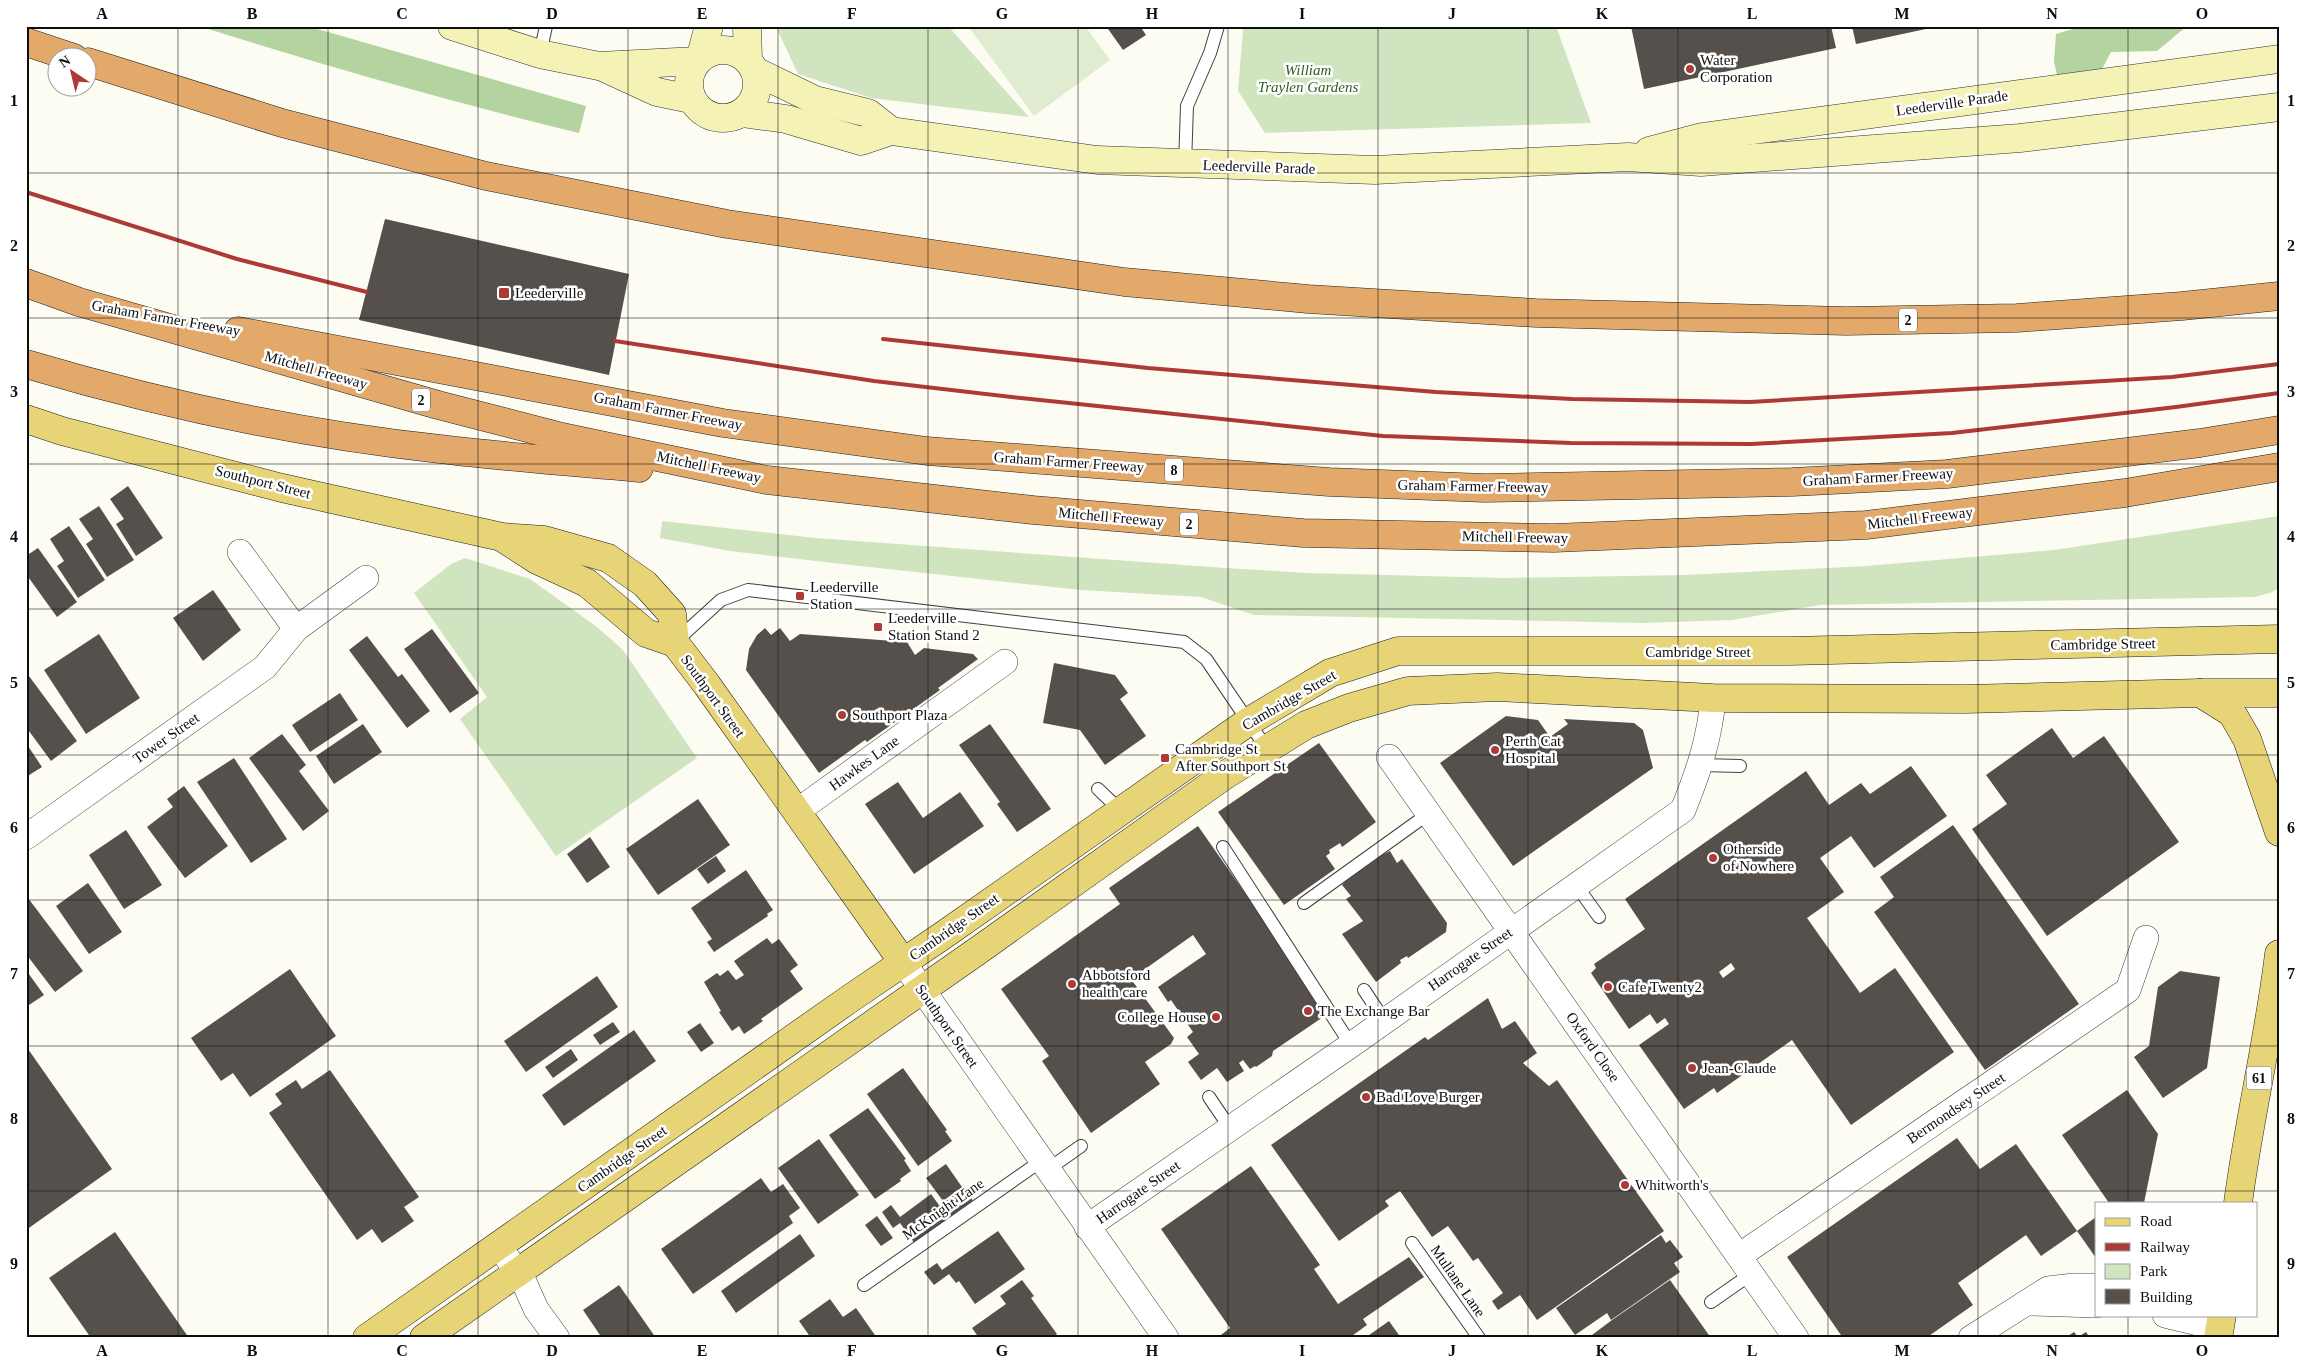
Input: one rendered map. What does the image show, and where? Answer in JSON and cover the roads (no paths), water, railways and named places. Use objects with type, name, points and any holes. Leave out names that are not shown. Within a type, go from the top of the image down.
[{"type":"highway","points":[[26,42],[48,49]]},
{"type":"highway","name":"2","points":[[98,65],[282,123],[486,176],[728,224],[1124,282],[1308,299],[1536,313],[1846,321],[2017,318],[2182,306],[2279,296]]},
{"type":"highway","name":"Mitchell Freeway","points":[[26,283],[80,302],[457,410],[562,437],[767,480],[1033,510],[1303,533],[1554,538],[1866,525],[2125,493],[2279,467]]},
{"type":"highway","name":"Graham Farmer Freeway","points":[[80,302],[723,423],[927,451],[1329,482],[1485,488],[1792,482],[1938,474],[2200,443],[2279,430]]},
{"type":"highway","points":[[26,364],[97,385],[285,426],[438,449],[767,480]]},
{"type":"highway","points":[[2125,493],[2279,486]]},
{"type":"main road","points":[[452,26],[540,54],[599,66],[657,92],[691,99]]},
{"type":"main road","points":[[709,26],[699,60],[689,79],[691,99],[697,107],[713,118],[724,119],[742,113],[751,105],[756,94],[758,83],[752,66],[747,26]]},
{"type":"main road","points":[[599,66],[699,60],[709,52],[730,50],[740,54],[752,66],[815,100],[868,113],[891,131]]},
{"type":"main road","name":"Leederville Parade","points":[[1628,157],[1702,137],[2279,59]]},
{"type":"main road","name":"Leederville Parade","points":[[742,113],[805,124],[860,141],[891,131],[1097,160],[1375,170],[1628,157],[1701,162],[2001,140],[2279,107]]},
{"type":"main road","name":"Southport Street","points":[[26,420],[282,488],[502,537],[544,540],[608,558],[645,584],[672,614],[674,643],[707,685],[903,962]]},
{"type":"main road","name":"Cambridge Street","points":[[367,1338],[1248,722],[1330,674],[1398,651],[1790,651],[2279,639]]},
{"type":"main road","name":"Cambridge Street","points":[[424,1338],[922,990],[1218,780],[1306,725],[1349,708],[1408,691],[1452,688],[1536,688],[1713,698],[1966,699],[2200,693],[2279,693]]},
{"type":"main road","points":[[2200,693],[2232,713],[2242,731],[2279,832]]},
{"type":"main road","name":"61","points":[[2238,1202],[2279,954]]},
{"type":"street","points":[[240,552],[296,629]]},
{"type":"street","name":"Tower Street","points":[[26,837],[265,667],[296,629],[366,578]]},
{"type":"street","name":"Hawkes Lane","points":[[796,812],[997,671]]},
{"type":"street","name":"Harrogate Street","points":[[1087,1227],[1351,1045],[1510,930],[1683,810],[1701,765],[1712,720],[1713,698]]},
{"type":"street","name":"Oxford Close","points":[[1389,757],[1796,1338]]},
{"type":"street","name":"Bermondsey Street","points":[[1745,1265],[2128,990],[2146,938]]},
{"type":"street","name":"Southport Street","points":[[903,962],[1166,1338]]},
{"type":"street","points":[[499,1246],[518,1272],[536,1309],[557,1338]]},
{"type":"street","points":[[1972,1338],[2025,1302],[2048,1289],[2095,1286]]},
{"type":"street","points":[[2025,1302],[2045,1305],[2095,1305]]},
{"type":"street","points":[[2170,1316],[2219,1327]]},
{"type":"lane","points":[[540,54],[546,26]]},
{"type":"lane","points":[[1185,164],[1187,106],[1210,53],[1218,26]]},
{"type":"lane","points":[[674,643],[721,600],[748,590],[1184,642],[1206,659],[1267,749]]},
{"type":"lane","points":[[1701,765],[1740,766]]},
{"type":"lane","points":[[1098,789],[1121,811]]},
{"type":"lane","points":[[1304,903],[1428,814]]},
{"type":"lane","points":[[1223,847],[1351,1045]]},
{"type":"lane","points":[[1576,885],[1599,917]]},
{"type":"lane","points":[[1364,990],[1384,1020]]},
{"type":"lane","points":[[1209,1097],[1230,1128]]},
{"type":"lane","name":"McKnight Lane","points":[[864,1285],[1044,1165],[1081,1146]]},
{"type":"lane","name":"Mullane Lane","points":[[1412,1243],[1479,1338]]},
{"type":"lane","points":[[1711,1302],[1745,1265]]},
{"type":"railway","points":[[26,192],[237,259],[367,292]]},
{"type":"railway","points":[[883,339],[1148,368],[1436,392],[1572,399],[1750,402],[2172,377],[2279,364]]},
{"type":"railway","points":[[615,341],[874,381],[1021,398],[1383,436],[1571,443],[1751,444],[1952,433],[2279,393]]},
{"type":"place","name":"Water Corporation","points":[[1690,69]]},
{"type":"place","name":"Leederville","points":[[504,293]]},
{"type":"place","name":"Leederville Station","points":[[800,596]]},
{"type":"place","name":"Leederville Station Stand 2","points":[[878,627]]},
{"type":"place","name":"Southport Plaza","points":[[842,715]]},
{"type":"place","name":"Perth Cat Hospital","points":[[1495,750]]},
{"type":"place","name":"Cambridge St After Southport St","points":[[1165,758]]},
{"type":"place","name":"Otherside of Nowhere","points":[[1713,858]]},
{"type":"place","name":"Abbotsford health care","points":[[1072,984]]},
{"type":"place","name":"Cafe Twenty2","points":[[1608,987]]},
{"type":"place","name":"The Exchange Bar","points":[[1308,1011]]},
{"type":"place","name":"College House","points":[[1216,1017]]},
{"type":"place","name":"Jean-Claude","points":[[1692,1068]]},
{"type":"place","name":"Bad Love Burger","points":[[1366,1097]]},
{"type":"place","name":"Whitworth's","points":[[1625,1185]]},
{"type":"park label","name":"William Traylen Gardens","points":[[1308,78]]}]
